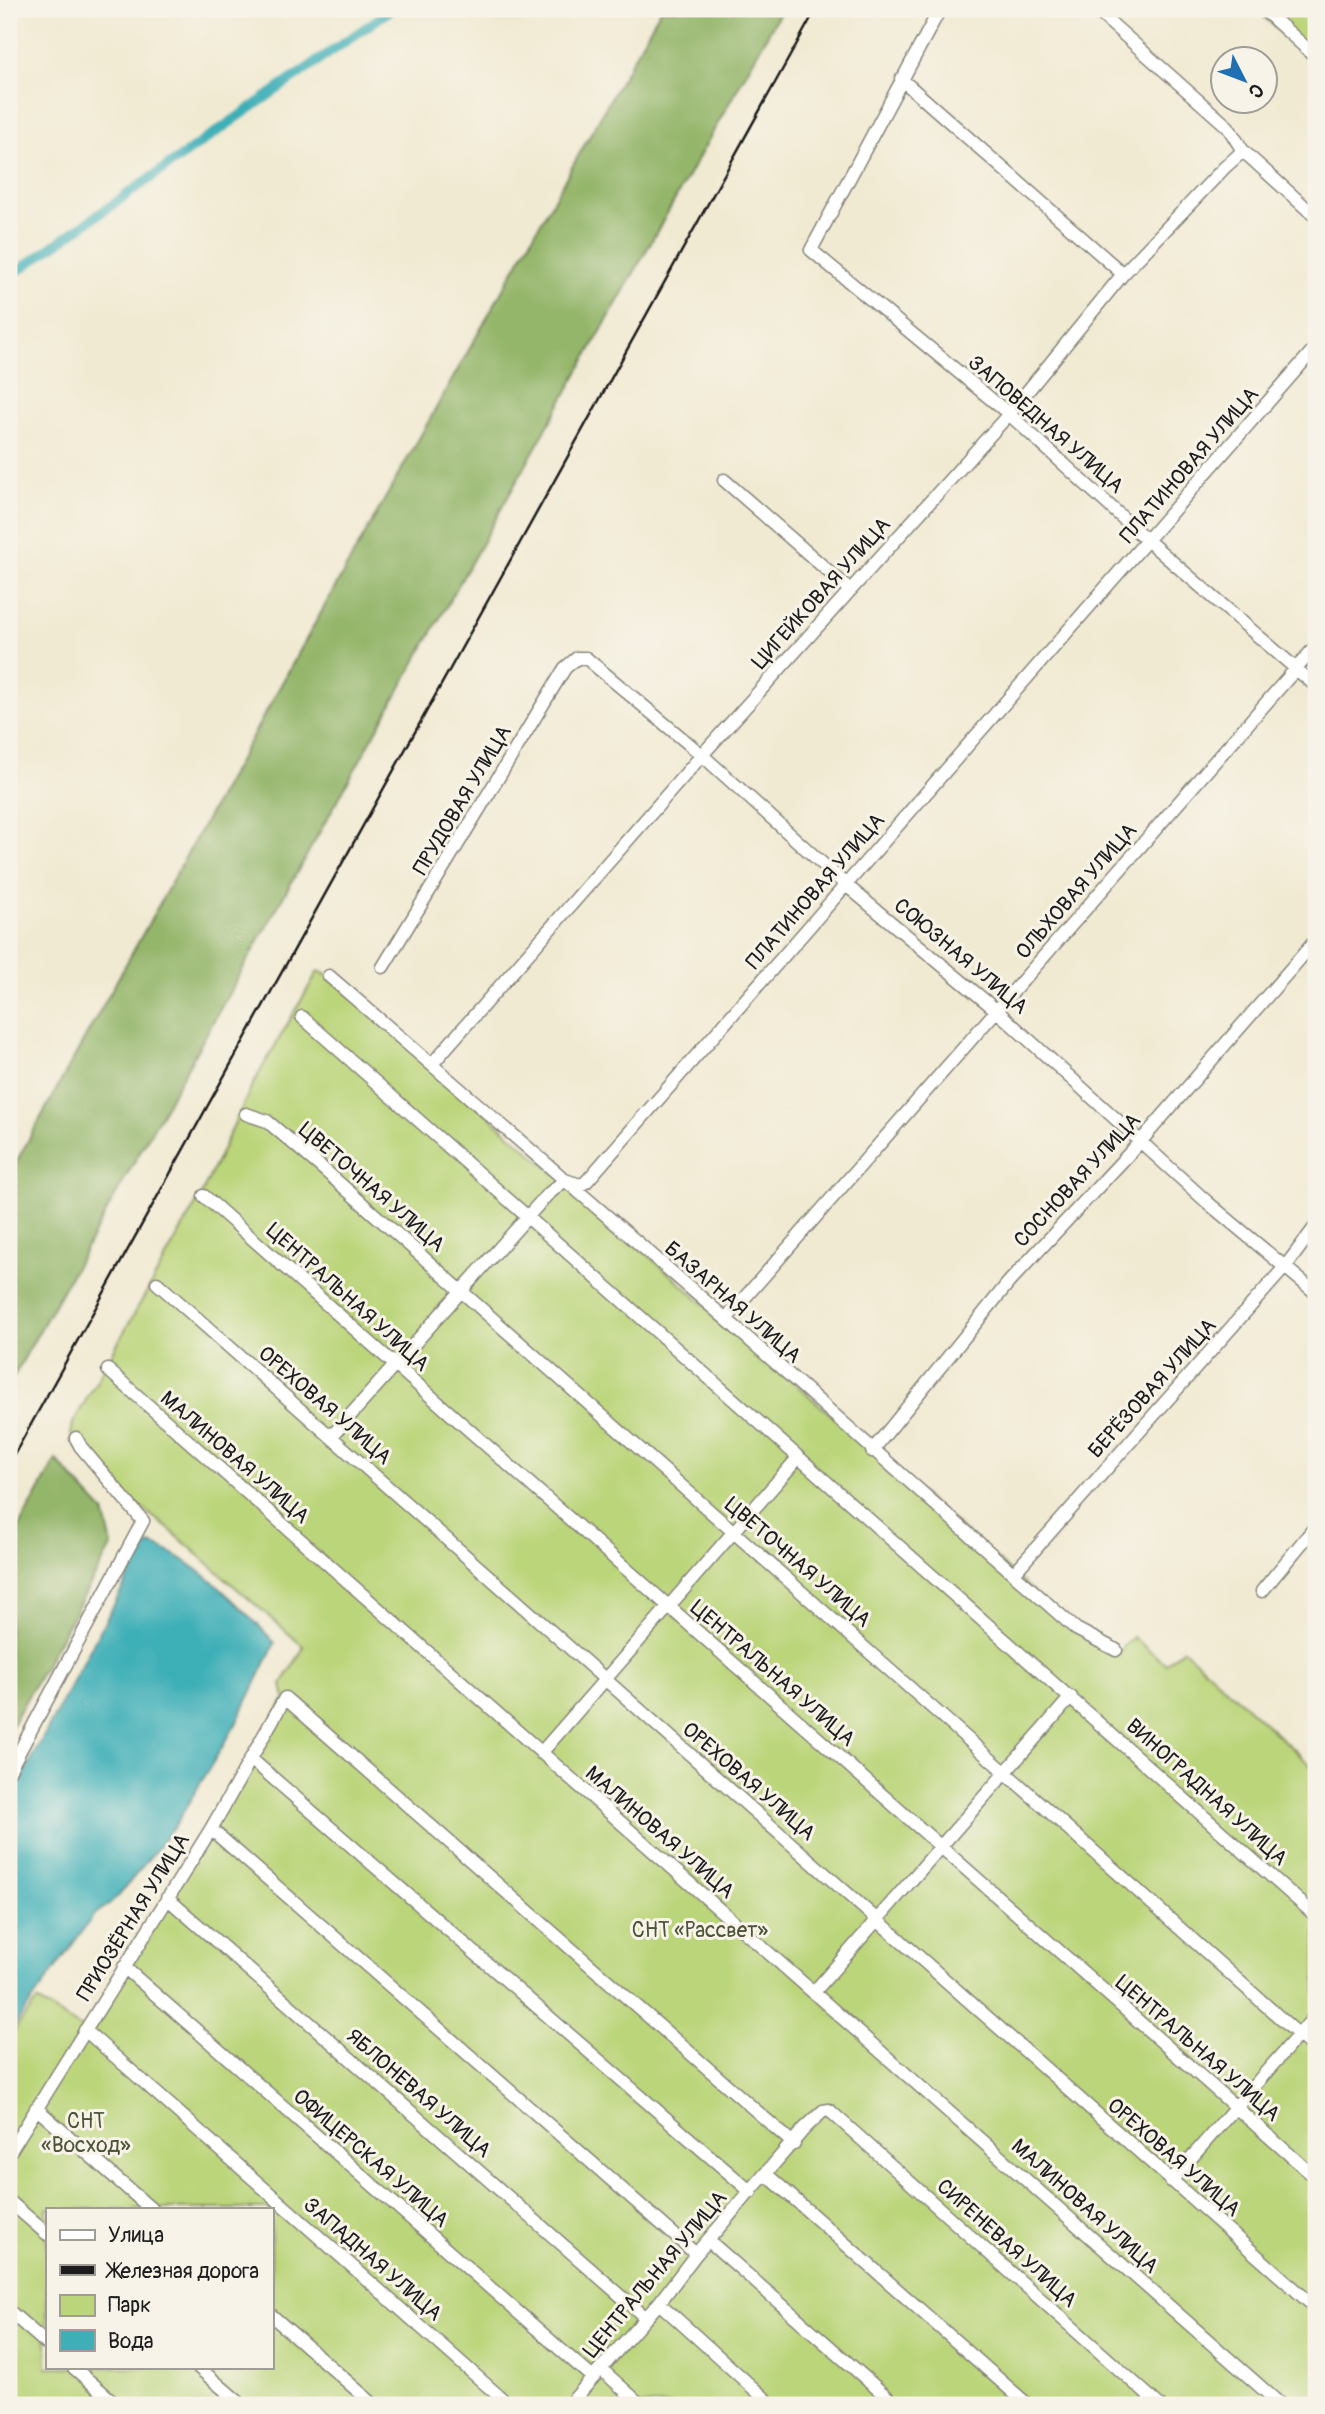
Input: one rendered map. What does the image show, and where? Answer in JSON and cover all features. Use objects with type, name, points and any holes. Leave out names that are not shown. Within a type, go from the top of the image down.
[{"type":"street","points":[[940,9],[901,79],[1123,274]]},
{"type":"street","points":[[1095,9],[1228,127],[1243,151],[1316,218]]},
{"type":"street","points":[[1264,9],[1316,57]]},
{"type":"street","name":"ЗАПОВЕДНАЯ УЛИЦА","points":[[901,79],[811,250],[1009,414],[1148,541],[1316,686]]},
{"type":"street","name":"ЦИГЕЙКОВАЯ УЛИЦА","points":[[432,1064],[702,755],[1009,414],[1123,274],[1243,151]]},
{"type":"street","name":"ПЛАТИНОВАЯ УЛИЦА","points":[[331,1437],[526,1217],[565,1180],[580,1185],[586,1182],[1316,347]]},
{"type":"street","points":[[724,480],[850,590]]},
{"type":"street","name":"ОЛЬХОВАЯ УЛИЦА","points":[[726,1319],[1316,646]]},
{"type":"street","name":"СОЮЗНАЯ УЛИЦА","points":[[577,658],[586,658],[702,755],[846,885],[996,1010],[1213,1207],[1316,1293]]},
{"type":"street","name":"ПРУДОВАЯ УЛИЦА","points":[[383,967],[565,668],[577,658]]},
{"type":"street","name":"СОСНОВАЯ УЛИЦА","points":[[872,1451],[1009,1282],[1141,1141],[1316,940]]},
{"type":"street","name":"БАЗАРНАЯ УЛИЦА","points":[[329,976],[726,1319],[1076,1629],[1116,1650]]},
{"type":"street","name":"ВИНОГРАДНАЯ УЛИЦА","points":[[302,1017],[1316,1916]]},
{"type":"street","name":"ЦВЕТОЧНАЯ УЛИЦА","points":[[246,1114],[267,1121],[734,1531],[1316,2050]]},
{"type":"street","name":"ЦЕНТРАЛЬНАЯ УЛИЦА","points":[[204,1196],[1316,2178]]},
{"type":"street","name":"БЕРЁЗОВАЯ УЛИЦА","points":[[1014,1573],[1285,1267],[1316,1226]]},
{"type":"street","name":"ОРЕХОВАЯ УЛИЦА","points":[[157,1283],[1316,2308]]},
{"type":"street","name":"МАЛИНОВАЯ УЛИЦА","points":[[108,1370],[1281,2405]]},
{"type":"street","points":[[9,1771],[143,1521],[80,1447],[76,1438]]},
{"type":"street","points":[[541,1753],[798,1458]]},
{"type":"street","points":[[1262,1591],[1316,1527]]},
{"type":"street","points":[[814,1992],[1071,1697]]},
{"type":"street","name":"ПРИОЗЁРНАЯ УЛИЦА","points":[[9,2153],[211,1829],[285,1698],[794,2144]]},
{"type":"street","points":[[251,1759],[751,2192]]},
{"type":"street","points":[[211,1829],[696,2254]]},
{"type":"street","name":"ЯБЛОНЕВАЯ УЛИЦА","points":[[167,1898],[645,2317]]},
{"type":"street","name":"ОФИЦЕРСКАЯ УЛИЦА","points":[[124,1967],[597,2373],[641,2405]]},
{"type":"street","points":[[1171,2181],[1316,2015]]},
{"type":"street","name":"ЗАПАДНАЯ УЛИЦА","points":[[85,2030],[509,2405]]},
{"type":"street","points":[[36,2108],[150,2208]]},
{"type":"street","name":"ЦЕНТРАЛЬНАЯ УЛИЦА","points":[[569,2405],[659,2303],[696,2254],[766,2174],[823,2111],[830,2110]]},
{"type":"street","name":"СИРЕНЕВАЯ УЛИЦА","points":[[830,2110],[1159,2405]]},
{"type":"street","points":[[766,2174],[1028,2405]]},
{"type":"street","points":[[9,2201],[46,2233]]},
{"type":"street","points":[[709,2241],[896,2405]]},
{"type":"street","points":[[659,2303],[772,2405]]},
{"type":"street","points":[[9,2311],[46,2343]]},
{"type":"street","points":[[273,2317],[374,2405]]},
{"type":"street","points":[[74,2368],[117,2405]]},
{"type":"street","points":[[199,2368],[242,2405]]},
{"type":"green space","points":[[661,9],[782,9],[9,1385],[9,1175],[328,600]]},
{"type":"green space","points":[[1255,9],[1316,9],[1316,64]]},
{"type":"green space","name":"СНТ «Рассвет»","points":[[318,971],[329,976],[1076,1629],[1119,1652],[1133,1637],[1166,1664],[1183,1649],[1316,1770],[1316,2405],[9,2405],[9,2037],[37,2001],[85,2030],[285,1699],[282,1684],[304,1647],[169,1529],[130,1499],[75,1445],[71,1434],[73,1423],[201,1195],[252,1086]]},
{"type":"green space","points":[[56,1460],[104,1512],[112,1545],[9,1730],[9,1545]]},
{"type":"water","points":[[149,1544],[182,1559],[199,1571],[233,1600],[275,1643],[236,1724],[174,1827],[117,1898],[93,1916],[9,2033],[9,1801],[143,1550]]},
{"type":"waterway","points":[[9,277],[392,9]]},
{"type":"railway","points":[[9,1464],[816,9]]},
{"type":"park label","name":"СНТ «Восход»","points":[[86,2133]]}]
